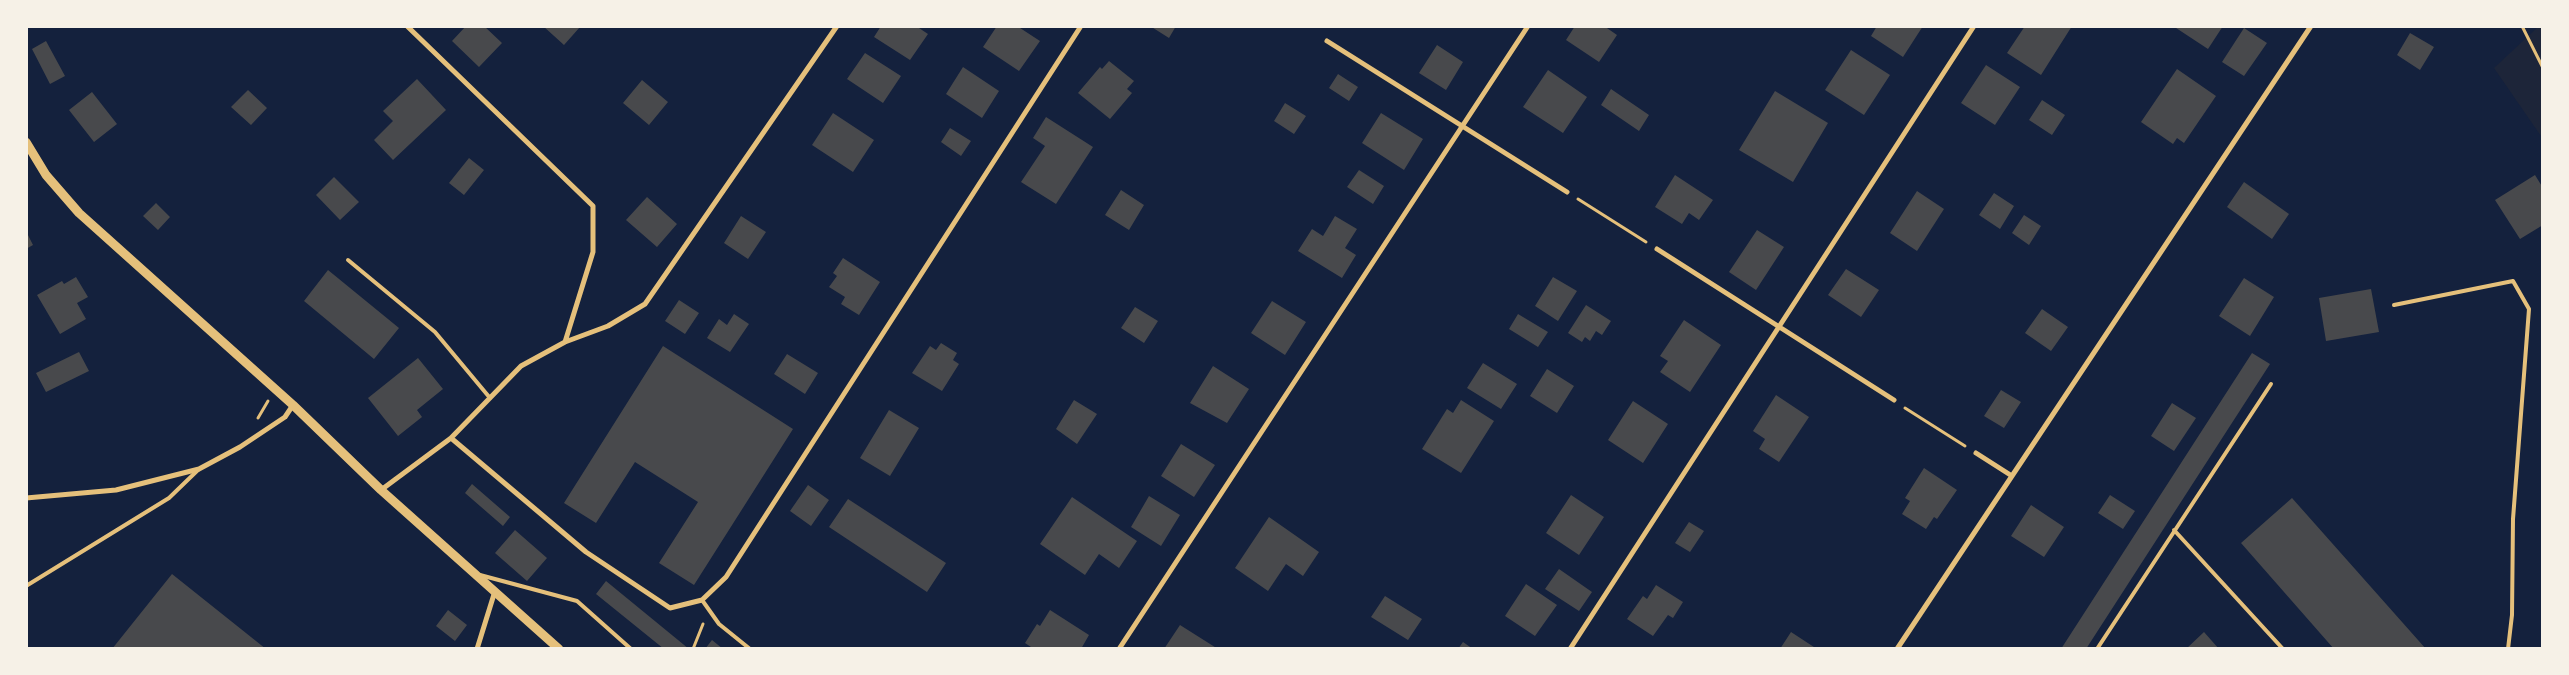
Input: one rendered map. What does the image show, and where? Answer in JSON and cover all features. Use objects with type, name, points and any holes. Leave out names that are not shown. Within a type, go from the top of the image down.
[{"type":"street","points":[[406,26],[593,206],[593,252],[566,342]]},
{"type":"street","points":[[381,490],[451,438],[521,366],[566,342],[608,326],[646,304],[837,26]]},
{"type":"street","points":[[451,438],[586,552],[670,608],[702,600],[726,577],[1081,26]]},
{"type":"street","points":[[1119,649],[1528,26]]},
{"type":"street","points":[[1570,649],[1780,328],[1974,26]]},
{"type":"street","points":[[1897,649],[2311,26]]},
{"type":"street","points":[[1327,41],[1567,192]]},
{"type":"street","points":[[26,142],[46,175],[79,213],[293,405],[381,490],[560,649]]},
{"type":"street","points":[[1658,249],[1894,400]]},
{"type":"street","points":[[26,498],[116,490],[199,469],[240,447],[284,416],[293,405]]},
{"type":"street","points":[[1976,453],[2012,476]]},
{"type":"street","points":[[477,649],[495,590]]},
{"type":"lane","points":[[348,260],[435,332],[490,398]]},
{"type":"lane","points":[[2394,305],[2513,281],[2529,309],[2513,519],[2512,615],[2508,649]]},
{"type":"lane","points":[[2097,649],[2271,384]]},
{"type":"lane","points":[[26,586],[169,498],[199,469]]},
{"type":"lane","points":[[2174,530],[2283,649]]},
{"type":"lane","points":[[477,575],[577,601],[631,649]]},
{"type":"lane","points":[[702,600],[719,624],[750,649]]},
{"type":"path","points":[[2522,26],[2543,68]]},
{"type":"path","points":[[1567,192],[1658,249]]},
{"type":"path","points":[[1894,400],[1976,453]]},
{"type":"path","points":[[256,421],[268,401]]},
{"type":"path","points":[[694,649],[702,627]]},
{"type":"shaded area","points":[[2539,26],[2543,26],[2543,139],[2494,68]]},
{"type":"building","points":[[466,26],[484,26],[502,43],[479,67],[452,41]]},
{"type":"building","points":[[543,26],[578,26],[580,27],[564,45]]},
{"type":"building","points":[[881,26],[916,26],[928,34],[910,60],[874,37]]},
{"type":"building","points":[[997,26],[1017,26],[1040,41],[1019,71],[983,47]]},
{"type":"building","points":[[1150,26],[1176,26],[1169,38]]},
{"type":"building","points":[[1575,26],[1604,26],[1617,35],[1599,62],[1566,40]]},
{"type":"building","points":[[1877,26],[1923,26],[1903,57],[1871,36]]},
{"type":"building","points":[[2025,26],[2072,26],[2041,75],[2007,53]]},
{"type":"building","points":[[2173,26],[2223,26],[2208,49]]},
{"type":"building","points":[[2244,28],[2267,43],[2244,76],[2222,62]]},
{"type":"building","points":[[2410,33],[2434,47],[2420,70],[2397,55]]},
{"type":"building","points":[[46,41],[65,76],[50,84],[32,49]]},
{"type":"building","points":[[1437,45],[1463,62],[1446,90],[1419,73]]},
{"type":"building","points":[[1851,50],[1890,75],[1864,115],[1825,90]]},
{"type":"building","points":[[865,53],[901,76],[883,103],[847,79]]},
{"type":"building","points":[[1109,61],[1134,81],[1127,89],[1132,93],[1110,119],[1078,93],[1100,67],[1102,69]]},
{"type":"building","points":[[1986,65],[2020,87],[1995,125],[1961,103]]},
{"type":"building","points":[[963,67],[999,91],[982,118],[946,94]]},
{"type":"building","points":[[2177,69],[2216,96],[2184,143],[2177,138],[2173,144],[2141,122]]},
{"type":"building","points":[[1548,70],[1587,97],[1563,133],[1523,107]]},
{"type":"building","points":[[1338,74],[1358,87],[1349,101],[1329,88]]},
{"type":"building","points":[[417,79],[446,110],[393,160],[374,140],[393,121],[383,111]]},
{"type":"building","points":[[642,80],[668,102],[649,125],[623,103]]},
{"type":"building","points":[[1611,89],[1649,115],[1639,131],[1601,105]]},
{"type":"building","points":[[248,90],[267,108],[251,125],[231,107]]},
{"type":"building","points":[[1775,91],[1828,123],[1793,182],[1739,150]]},
{"type":"building","points":[[92,92],[117,124],[94,142],[69,110]]},
{"type":"building","points":[[2042,100],[2065,115],[2052,135],[2029,120]]},
{"type":"building","points":[[1285,103],[1306,116],[1294,134],[1274,121]]},
{"type":"building","points":[[833,113],[874,140],[853,172],[812,145]]},
{"type":"building","points":[[1381,113],[1423,139],[1404,170],[1362,143]]},
{"type":"building","points":[[1046,117],[1093,147],[1056,204],[1021,182],[1045,146],[1033,138]]},
{"type":"building","points":[[950,128],[971,141],[961,156],[941,142]]},
{"type":"building","points":[[469,158],[484,170],[464,195],[449,183]]},
{"type":"building","points":[[1359,170],[1384,186],[1373,204],[1347,187]]},
{"type":"building","points":[[1675,175],[1713,200],[1699,220],[1689,213],[1682,224],[1655,207]]},
{"type":"building","points":[[2535,175],[2543,188],[2543,225],[2520,239],[2495,200]]},
{"type":"building","points":[[334,177],[359,202],[340,220],[316,195]]},
{"type":"building","points":[[2244,182],[2289,214],[2272,239],[2227,207]]},
{"type":"building","points":[[1121,190],[1144,205],[1129,230],[1105,215]]},
{"type":"building","points":[[1917,191],[1944,209],[1917,251],[1890,233]]},
{"type":"building","points":[[1994,193],[2014,206],[2000,229],[1979,215]]},
{"type":"building","points":[[647,197],[677,224],[657,247],[626,220]]},
{"type":"building","points":[[156,203],[170,217],[158,230],[143,216]]},
{"type":"building","points":[[2024,215],[2041,226],[2029,245],[2012,233]]},
{"type":"building","points":[[741,216],[766,232],[748,259],[724,243]]},
{"type":"building","points":[[1335,216],[1357,229],[1345,248],[1356,255],[1342,278],[1298,251],[1312,229],[1323,236]]},
{"type":"building","points":[[1757,230],[1784,247],[1756,290],[1729,272]]},
{"type":"building","points":[[26,231],[33,245],[26,249]]},
{"type":"building","points":[[843,258],[880,282],[859,315],[841,304],[845,297],[829,287],[837,276],[833,273]]},
{"type":"building","points":[[1846,269],[1879,290],[1861,317],[1828,295]]},
{"type":"building","points":[[328,270],[399,328],[374,359],[304,301]]},
{"type":"building","points":[[76,277],[88,297],[77,303],[86,319],[60,334],[37,295],[62,281],[64,284]]},
{"type":"building","points":[[1553,277],[1577,291],[1558,321],[1535,306]]},
{"type":"building","points":[[2244,278],[2274,297],[2250,336],[2219,316]]},
{"type":"building","points":[[2371,289],[2379,332],[2326,341],[2319,298]]},
{"type":"building","points":[[679,300],[699,313],[685,334],[665,321]]},
{"type":"building","points":[[1272,301],[1306,322],[1285,355],[1251,333]]},
{"type":"building","points":[[1586,305],[1611,321],[1602,335],[1596,331],[1590,341],[1585,337],[1582,342],[1568,333]]},
{"type":"building","points":[[1135,307],[1158,321],[1144,343],[1121,328]]},
{"type":"building","points":[[2042,309],[2068,327],[2051,351],[2025,333]]},
{"type":"building","points":[[734,314],[749,324],[730,352],[707,338],[719,319],[727,325]]},
{"type":"building","points":[[1518,314],[1548,332],[1538,347],[1509,329]]},
{"type":"building","points":[[1684,320],[1721,345],[1690,392],[1660,372],[1668,361],[1660,356]]},
{"type":"building","points":[[941,343],[957,353],[953,360],[959,364],[942,391],[912,373],[930,346],[936,350]]},
{"type":"building","points":[[663,346],[793,429],[694,585],[659,563],[698,502],[635,462],[596,523],[564,503]]},
{"type":"building","points":[[79,352],[89,371],[46,392],[36,373]]},
{"type":"building","points":[[2252,353],[2270,364],[2086,649],[2061,649]]},
{"type":"building","points":[[787,354],[818,373],[805,394],[774,374]]},
{"type":"building","points":[[418,358],[443,389],[417,410],[422,417],[398,436],[368,398]]},
{"type":"building","points":[[1483,363],[1517,384],[1501,409],[1467,388]]},
{"type":"building","points":[[1213,366],[1249,389],[1227,423],[1190,403]]},
{"type":"building","points":[[1547,369],[1574,386],[1557,413],[1530,396]]},
{"type":"building","points":[[2001,390],[2021,402],[2004,428],[1984,416]]},
{"type":"building","points":[[1776,395],[1809,417],[1779,462],[1759,449],[1765,439],[1753,431]]},
{"type":"building","points":[[1074,400],[1097,414],[1077,444],[1056,429]]},
{"type":"building","points":[[1461,400],[1494,421],[1461,473],[1422,449],[1447,409],[1453,413]]},
{"type":"building","points":[[1633,401],[1668,424],[1643,463],[1608,440]]},
{"type":"building","points":[[2172,403],[2196,418],[2174,451],[2151,436]]},
{"type":"building","points":[[889,410],[919,428],[890,476],[860,458]]},
{"type":"building","points":[[1181,444],[1215,465],[1194,497],[1161,476]]},
{"type":"building","points":[[1924,468],[1957,490],[1937,519],[1934,517],[1926,529],[1902,514],[1910,501],[1905,498]]},
{"type":"building","points":[[472,484],[510,517],[503,526],[465,493]]},
{"type":"building","points":[[808,485],[829,500],[811,526],[790,511]]},
{"type":"building","points":[[1571,495],[1604,517],[1579,555],[1546,533]]},
{"type":"building","points":[[2110,495],[2135,511],[2123,529],[2098,513]]},
{"type":"building","points":[[1149,496],[1180,515],[1161,546],[1131,527]]},
{"type":"building","points":[[1072,497],[1137,541],[1119,568],[1099,554],[1085,575],[1040,544]]},
{"type":"building","points":[[2292,498],[2426,649],[2334,649],[2241,543]]},
{"type":"building","points":[[848,499],[946,563],[927,592],[829,527]]},
{"type":"building","points":[[2031,505],[2064,527],[2044,557],[2011,536]]},
{"type":"building","points":[[1269,517],[1319,552],[1303,576],[1286,564],[1268,591],[1235,568]]},
{"type":"building","points":[[1689,522],[1704,531],[1690,552],[1675,543]]},
{"type":"building","points":[[515,530],[547,558],[527,581],[495,553]]},
{"type":"building","points":[[1559,569],[1592,592],[1579,611],[1545,589]]},
{"type":"building","points":[[172,574],[266,649],[112,649]]},
{"type":"building","points":[[606,581],[689,649],[664,649],[596,594]]},
{"type":"building","points":[[1526,584],[1557,605],[1535,636],[1505,616]]},
{"type":"building","points":[[1656,585],[1683,602],[1673,618],[1668,615],[1653,636],[1627,619],[1643,596],[1647,599]]},
{"type":"building","points":[[1385,596],[1422,619],[1408,640],[1371,617]]},
{"type":"building","points":[[448,610],[467,625],[455,641],[436,626]]},
{"type":"building","points":[[1050,610],[1089,635],[1081,649],[1034,649],[1025,643],[1037,624],[1040,626]]},
{"type":"building","points":[[1180,625],[1218,649],[1164,649]]},
{"type":"building","points":[[1791,632],[1817,649],[1780,649]]},
{"type":"building","points":[[2204,632],[2219,649],[2186,649]]},
{"type":"building","points":[[712,640],[723,649],[705,649]]},
{"type":"building","points":[[1463,642],[1473,649],[1458,649]]}]
